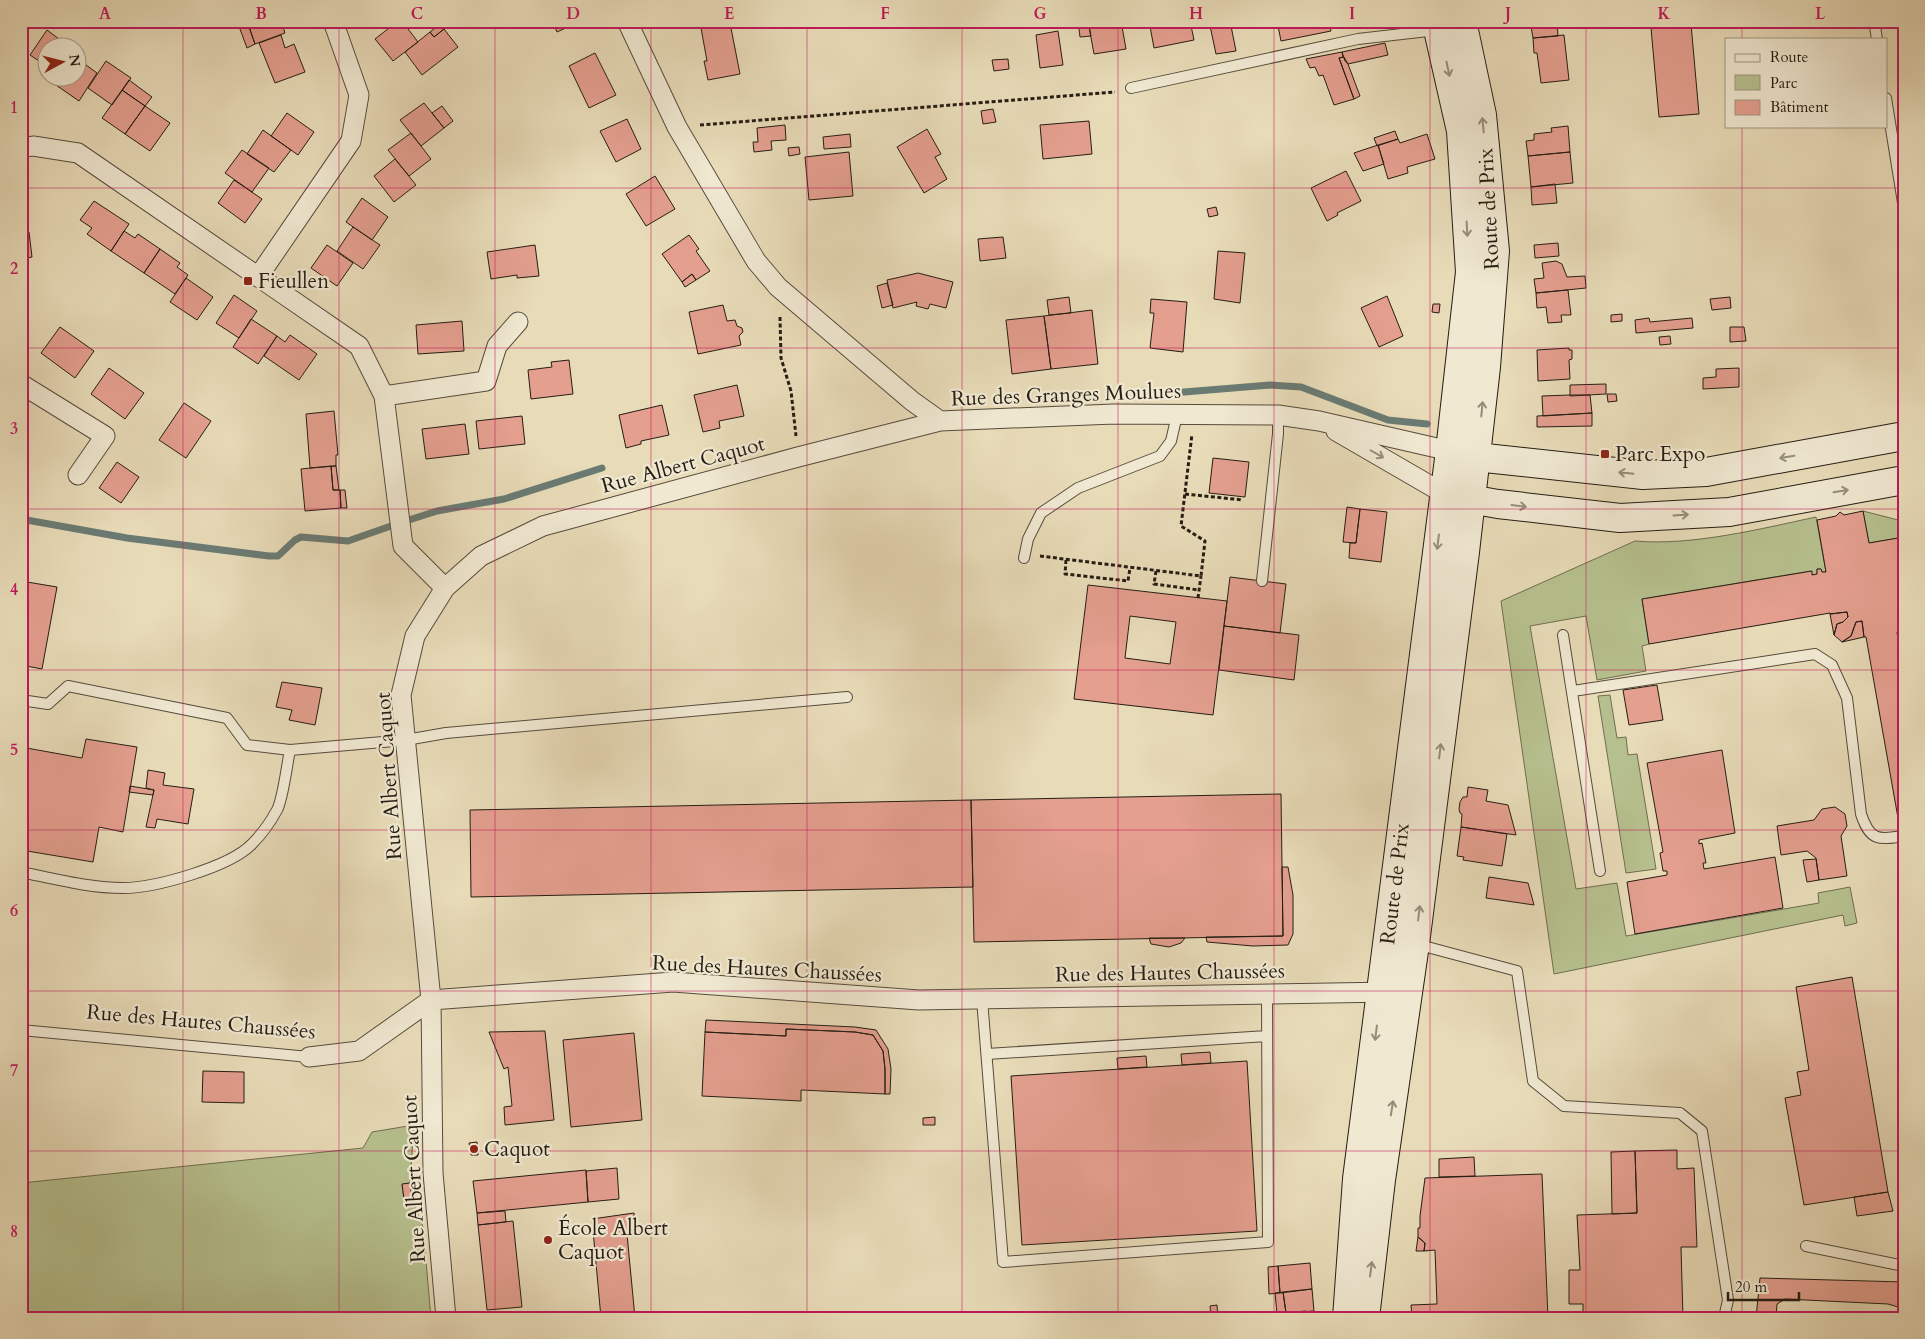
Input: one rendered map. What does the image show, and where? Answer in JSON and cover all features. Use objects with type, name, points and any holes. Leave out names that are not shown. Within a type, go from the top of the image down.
[{"type":"main road","name":"Route de Prix","points":[[1365,1318],[1381,1180],[1408,992],[1402,941],[1444,493],[1470,272],[1461,131],[1450,25]]},
{"type":"main road","name":"Route de Prix","points":[[1347,1318],[1357,1179],[1381,991],[1402,941],[1476,457],[1496,251],[1482,115],[1450,25]]},
{"type":"main road","points":[[1450,451],[1476,457],[1643,475],[1706,472],[1904,436]]},
{"type":"main road","points":[[1444,493],[1470,500],[1620,518],[1729,512],[1904,480]]},
{"type":"street","points":[[258,277],[351,141],[359,95],[333,21]]},
{"type":"street","name":"Rue des Granges Moulues","points":[[627,21],[677,127],[756,261],[778,287],[912,401],[940,421],[1114,414],[1278,415],[1319,421],[1450,451]]},
{"type":"street","points":[[21,148],[33,146],[78,153],[359,346],[384,396],[403,546],[445,588]]},
{"type":"street","points":[[384,396],[486,381],[497,346],[518,322]]},
{"type":"street","points":[[21,384],[105,436],[78,475]]},
{"type":"street","name":"Rue Albert Caquot","points":[[446,1318],[433,1174],[430,1000],[402,695],[415,636],[445,588],[481,556],[543,526],[798,457],[940,421]]},
{"type":"street","name":"Rue des Granges Moulues","points":[[1319,421],[1444,493]]},
{"type":"street","name":"Rue des Hautes Chaussées","points":[[309,1057],[359,1051],[430,1000],[673,982],[919,1000],[1408,992]]},
{"type":"lane","points":[[1874,21],[1877,38]]},
{"type":"lane","points":[[1131,88],[1358,38],[1450,25]]},
{"type":"lane","points":[[1888,110],[1904,209]]},
{"type":"lane","points":[[1024,558],[1028,539],[1041,513],[1078,488],[1160,456],[1186,414]]},
{"type":"lane","points":[[1262,581],[1278,434],[1278,415]]},
{"type":"lane","points":[[1563,635],[1600,871]]},
{"type":"lane","points":[[1572,690],[1815,654],[1832,665],[1847,698],[1861,814],[1865,826],[1873,836],[1882,839],[1904,836]]},
{"type":"lane","points":[[21,700],[48,704],[68,686],[227,718],[247,745],[290,750],[406,740],[446,733],[847,697]]},
{"type":"lane","points":[[21,872],[95,886],[125,888],[195,874],[228,860],[252,845],[278,808],[290,750]]},
{"type":"lane","points":[[1402,941],[1517,971],[1533,1081],[1564,1106],[1680,1113],[1702,1131],[1728,1300],[1724,1318]]},
{"type":"lane","points":[[982,999],[1003,1262],[1268,1242],[1267,994]]},
{"type":"lane","name":"Rue des Hautes Chaussées","points":[[21,1030],[309,1057]]},
{"type":"lane","points":[[987,1054],[1267,1036]]},
{"type":"lane","points":[[1806,1246],[1904,1266]]},
{"type":"path","points":[[677,127],[1107,92],[1131,88]]},
{"type":"path","points":[[778,287],[781,358],[791,391],[798,457]]},
{"type":"path","points":[[1186,414],[1185,494],[1181,526],[1205,541],[1198,598]]},
{"type":"path","points":[[1185,494],[1242,500]]},
{"type":"path","points":[[1024,558],[1040,556],[1201,576]]},
{"type":"path","points":[[1066,560],[1064,574],[1128,581],[1130,568]]},
{"type":"path","points":[[1156,571],[1154,584],[1199,590]]},
{"type":"green space","points":[[1863,511],[1902,521],[1904,537],[1869,543]]},
{"type":"green space","points":[[1816,517],[1826,572],[1817,569],[1817,574],[1812,575],[1811,571],[1642,599],[1649,644],[1642,646],[1646,671],[1597,680],[1586,616],[1530,626],[1576,889],[1617,883],[1626,936],[1819,903],[1818,893],[1850,887],[1857,923],[1845,926],[1843,915],[1554,974],[1501,601],[1635,541],[1657,542],[1703,539]]},
{"type":"green space","points":[[1610,695],[1617,738],[1626,737],[1628,755],[1637,754],[1656,869],[1626,873],[1598,696]]},
{"type":"green space","points":[[414,1125],[410,1183],[402,1185],[404,1199],[412,1198],[423,1227],[431,1318],[21,1318],[21,1183],[363,1148],[372,1132]]},
{"type":"building","points":[[237,21],[247,21],[255,44],[247,48]]},
{"type":"building","points":[[247,21],[281,21],[285,33],[255,44]]},
{"type":"building","points":[[398,21],[402,21],[418,42],[393,61],[375,39]]},
{"type":"building","points":[[552,21],[581,21],[557,32]]},
{"type":"building","points":[[1078,21],[1088,21],[1091,36],[1080,37]]},
{"type":"building","points":[[1088,21],[1121,21],[1126,49],[1094,54]]},
{"type":"building","points":[[1149,21],[1190,21],[1194,40],[1154,48]]},
{"type":"building","points":[[1209,21],[1230,21],[1236,51],[1216,54]]},
{"type":"building","points":[[1277,21],[1329,21],[1331,31],[1281,41]]},
{"type":"building","points":[[1530,21],[1557,21],[1558,36],[1533,38]]},
{"type":"building","points":[[730,23],[740,74],[708,80],[704,61],[707,61],[701,28]]},
{"type":"building","points":[[440,24],[444,29],[434,37],[430,32]]},
{"type":"building","points":[[1691,24],[1699,114],[1659,117],[1651,28]]},
{"type":"building","points":[[444,29],[458,47],[422,75],[405,52],[430,32],[434,37]]},
{"type":"building","points":[[47,30],[58,38],[42,38]]},
{"type":"building","points":[[1058,31],[1063,65],[1040,68],[1036,35]]},
{"type":"building","points":[[281,35],[285,48],[294,44],[305,72],[275,83],[259,43]]},
{"type":"building","points":[[1564,35],[1569,80],[1541,83],[1537,53],[1534,53],[1533,38]]},
{"type":"building","points":[[38,43],[38,60],[30,55]]},
{"type":"building","points":[[1385,43],[1388,55],[1348,64],[1342,52]]},
{"type":"building","points":[[1342,52],[1343,57],[1339,58],[1354,99],[1334,105],[1323,75],[1319,76],[1315,67],[1310,68],[1306,59]]},
{"type":"building","points":[[595,53],[616,95],[589,108],[569,66]]},
{"type":"building","points":[[1344,57],[1360,96],[1354,99],[1339,58]]},
{"type":"building","points":[[1008,59],[1009,69],[994,71],[992,60]]},
{"type":"building","points":[[106,61],[131,78],[112,105],[88,88]]},
{"type":"building","points":[[88,66],[97,73],[88,87]]},
{"type":"building","points":[[129,80],[152,97],[145,106],[122,90]]},
{"type":"building","points":[[60,88],[87,88],[79,101]]},
{"type":"building","points":[[122,90],[145,106],[125,134],[102,118]]},
{"type":"building","points":[[424,103],[444,128],[421,146],[400,120]]},
{"type":"building","points":[[145,106],[170,123],[150,151],[125,134]]},
{"type":"building","points":[[442,106],[453,121],[444,128],[432,113]]},
{"type":"building","points":[[993,109],[996,122],[983,124],[981,111]]},
{"type":"building","points":[[287,113],[314,132],[298,155],[271,136]]},
{"type":"building","points":[[627,119],[641,149],[616,162],[600,131]]},
{"type":"building","points":[[1089,121],[1092,154],[1043,159],[1040,125]]},
{"type":"building","points":[[785,125],[786,140],[771,141],[772,150],[754,152],[753,142],[758,142],[757,128]]},
{"type":"building","points":[[1568,126],[1570,152],[1528,156],[1526,141],[1534,140],[1534,134],[1552,132],[1551,128]]},
{"type":"building","points":[[927,129],[941,154],[935,157],[947,179],[924,193],[897,147]]},
{"type":"building","points":[[263,130],[291,150],[274,172],[247,154]]},
{"type":"building","points":[[1395,131],[1398,139],[1377,146],[1374,138]]},
{"type":"building","points":[[411,133],[431,159],[409,176],[388,150]]},
{"type":"building","points":[[850,134],[851,147],[824,149],[823,137]]},
{"type":"building","points":[[1427,134],[1435,159],[1407,167],[1408,173],[1388,179],[1378,145],[1398,139],[1400,143]]},
{"type":"building","points":[[1378,145],[1384,164],[1363,171],[1354,153]]},
{"type":"building","points":[[799,147],[800,154],[789,156],[788,148]]},
{"type":"building","points":[[242,150],[269,168],[252,192],[225,173]]},
{"type":"building","points":[[849,152],[853,196],[809,200],[805,157]]},
{"type":"building","points":[[1570,152],[1573,183],[1531,187],[1528,156]]},
{"type":"building","points":[[395,159],[416,185],[394,202],[374,176]]},
{"type":"building","points":[[1346,171],[1361,201],[1337,213],[1338,215],[1327,221],[1311,188]]},
{"type":"building","points":[[655,176],[675,209],[646,226],[626,194]]},
{"type":"building","points":[[234,180],[262,199],[245,223],[218,203]]},
{"type":"building","points":[[1555,184],[1557,203],[1532,205],[1531,187]]},
{"type":"building","points":[[362,198],[388,217],[372,240],[346,222]]},
{"type":"building","points":[[94,201],[129,224],[111,251],[87,234],[92,228],[80,220]]},
{"type":"building","points":[[1216,207],[1218,215],[1209,217],[1207,209]]},
{"type":"building","points":[[353,227],[380,245],[363,269],[337,251]]},
{"type":"building","points":[[124,231],[135,238],[138,234],[160,249],[144,273],[111,251]]},
{"type":"building","points":[[29,232],[32,257],[21,259],[21,233]]},
{"type":"building","points":[[689,235],[699,249],[696,251],[710,271],[696,280],[692,274],[682,282],[662,254]]},
{"type":"building","points":[[1003,237],[1006,258],[980,261],[978,239]]},
{"type":"building","points":[[1558,243],[1559,256],[1535,258],[1534,245]]},
{"type":"building","points":[[327,245],[353,263],[337,286],[311,268]]},
{"type":"building","points":[[535,245],[539,276],[517,278],[517,275],[491,279],[487,252]]},
{"type":"building","points":[[160,249],[180,263],[177,267],[188,275],[175,294],[144,273]]},
{"type":"building","points":[[1218,251],[1245,253],[1240,303],[1214,299]]},
{"type":"building","points":[[21,259],[27,305],[21,306]]},
{"type":"building","points":[[1556,261],[1562,264],[1567,277],[1585,276],[1586,288],[1536,293],[1534,279],[1544,278],[1542,263]]},
{"type":"building","points":[[918,273],[953,282],[946,308],[930,304],[928,309],[916,306],[917,302],[893,308],[887,280]]},
{"type":"building","points":[[692,274],[696,280],[685,287],[682,282]]},
{"type":"building","points":[[186,278],[213,297],[197,320],[170,302]]},
{"type":"building","points":[[887,283],[893,305],[882,308],[877,286]]},
{"type":"building","points":[[1568,290],[1571,315],[1561,315],[1562,322],[1548,323],[1546,307],[1537,308],[1536,293]]},
{"type":"building","points":[[234,295],[257,311],[239,338],[216,323]]},
{"type":"building","points":[[1387,296],[1403,336],[1379,347],[1361,308]]},
{"type":"building","points":[[1069,297],[1071,313],[1049,315],[1047,300]]},
{"type":"building","points":[[1730,297],[1731,308],[1712,310],[1710,299]]},
{"type":"building","points":[[1151,299],[1187,302],[1183,352],[1150,348],[1154,313],[1150,313]]},
{"type":"building","points":[[1433,304],[1440,304],[1439,313],[1432,312]]},
{"type":"building","points":[[723,305],[727,321],[735,320],[737,326],[742,328],[743,332],[739,336],[741,345],[698,354],[689,312]]},
{"type":"building","points":[[1092,310],[1098,364],[1051,369],[1044,316]]},
{"type":"building","points":[[1622,314],[1622,321],[1611,322],[1611,315]]},
{"type":"building","points":[[1044,316],[1051,369],[1012,374],[1006,320]]},
{"type":"building","points":[[1649,318],[1650,322],[1692,318],[1693,328],[1636,333],[1635,320]]},
{"type":"building","points":[[251,319],[277,336],[258,364],[233,347]]},
{"type":"building","points":[[462,321],[464,351],[418,354],[416,325]]},
{"type":"building","points":[[60,327],[94,351],[75,378],[41,353]]},
{"type":"building","points":[[1730,327],[1744,327],[1746,341],[1730,342]]},
{"type":"building","points":[[290,335],[317,354],[299,380],[264,356],[277,336],[285,342]]},
{"type":"building","points":[[1670,336],[1671,344],[1660,345],[1659,337]]},
{"type":"building","points":[[1569,348],[1569,350],[1572,350],[1572,359],[1569,360],[1570,379],[1538,381],[1537,350]]},
{"type":"building","points":[[569,360],[573,394],[531,399],[528,370],[552,367],[551,362]]},
{"type":"building","points":[[109,368],[144,393],[125,419],[91,394]]},
{"type":"building","points":[[1739,368],[1739,387],[1703,389],[1703,378],[1716,377],[1716,369]]},
{"type":"building","points":[[1606,384],[1606,394],[1570,396],[1570,385]]},
{"type":"building","points":[[737,385],[744,416],[719,421],[720,428],[703,432],[694,395]]},
{"type":"building","points":[[1607,394],[1616,394],[1617,401],[1608,402]]},
{"type":"building","points":[[1590,395],[1592,413],[1543,416],[1542,396]]},
{"type":"building","points":[[184,403],[211,421],[186,458],[159,440]]},
{"type":"building","points":[[662,405],[669,435],[641,441],[641,444],[626,448],[619,415]]},
{"type":"building","points":[[334,411],[338,455],[336,455],[336,466],[310,468],[306,414]]},
{"type":"building","points":[[1592,413],[1592,426],[1537,427],[1537,416]]},
{"type":"building","points":[[522,416],[525,444],[479,449],[476,421]]},
{"type":"building","points":[[465,424],[469,454],[426,459],[422,429]]},
{"type":"building","points":[[1213,458],[1249,462],[1245,497],[1209,493]]},
{"type":"building","points":[[117,462],[139,477],[121,503],[99,488]]},
{"type":"building","points":[[331,466],[336,466],[339,490],[333,490]]},
{"type":"building","points":[[331,466],[333,490],[340,490],[341,508],[305,511],[301,469]]},
{"type":"building","points":[[340,490],[345,490],[347,508],[341,508]]},
{"type":"building","points":[[1347,507],[1360,509],[1356,543],[1343,542]]},
{"type":"building","points":[[1360,509],[1387,512],[1381,562],[1349,558],[1350,543],[1356,543]]},
{"type":"building","points":[[1863,511],[1869,543],[1904,537],[1904,630],[1897,632],[1899,646],[1904,645],[1904,817],[1898,818],[1862,621],[1856,622],[1851,636],[1842,642],[1834,635],[1837,624],[1843,622],[1848,617],[1847,612],[1830,613],[1649,644],[1642,599],[1812,571],[1812,575],[1817,574],[1817,569],[1826,572],[1817,520],[1836,516],[1840,512],[1844,515]]},
{"type":"building","points":[[1230,577],[1286,584],[1280,633],[1224,626]]},
{"type":"building","points":[[21,581],[57,587],[42,669],[21,665]]},
{"type":"building","points":[[1088,585],[1227,601],[1213,715],[1074,699]],"holes":[[[1130,616],[1176,622],[1170,664],[1125,658]]]},
{"type":"building","points":[[1847,612],[1848,617],[1843,622],[1837,624],[1834,635],[1830,614]]},
{"type":"building","points":[[1862,621],[1864,637],[1842,642],[1851,636],[1856,622]]},
{"type":"building","points":[[1224,626],[1299,635],[1294,680],[1219,670]]},
{"type":"building","points":[[282,682],[322,688],[315,725],[289,720],[292,710],[276,707]]},
{"type":"building","points":[[1657,685],[1663,720],[1629,725],[1623,690]]},
{"type":"building","points":[[86,739],[137,747],[123,832],[99,827],[93,862],[21,850],[21,747],[82,758]]},
{"type":"building","points":[[1722,750],[1735,833],[1699,840],[1699,844],[1702,843],[1706,863],[1703,863],[1704,869],[1775,857],[1783,908],[1635,934],[1627,882],[1667,875],[1667,871],[1663,871],[1660,853],[1663,852],[1647,763]]},
{"type":"building","points":[[148,770],[165,773],[163,785],[194,789],[188,824],[157,819],[155,828],[146,827],[154,790],[146,788]]},
{"type":"building","points":[[130,786],[154,790],[153,795],[129,792]]},
{"type":"building","points":[[1468,787],[1488,790],[1486,801],[1508,805],[1516,835],[1461,827],[1462,814],[1459,809],[1460,802],[1463,797],[1467,797]]},
{"type":"building","points":[[1281,794],[1283,936],[974,942],[971,800]]},
{"type":"building","points":[[971,800],[973,887],[471,897],[470,810]]},
{"type":"building","points":[[1835,807],[1845,814],[1847,826],[1841,836],[1847,876],[1819,880],[1816,858],[1807,851],[1781,855],[1777,826],[1814,820],[1822,809]]},
{"type":"building","points":[[1461,827],[1507,834],[1502,866],[1463,860],[1464,857],[1457,856]]},
{"type":"building","points":[[1816,859],[1819,880],[1807,882],[1803,860]]},
{"type":"building","points":[[1282,867],[1288,867],[1293,895],[1293,934],[1288,945],[1253,946],[1207,942],[1206,937],[1283,936]]},
{"type":"building","points":[[1489,877],[1528,883],[1534,905],[1486,898]]},
{"type":"building","points":[[1149,938],[1185,938],[1181,943],[1169,947],[1151,944]]},
{"type":"building","points":[[1852,977],[1888,1192],[1804,1205],[1785,1098],[1801,1095],[1797,1072],[1809,1070],[1796,987]]},
{"type":"building","points":[[706,1020],[855,1027],[876,1030],[888,1049],[891,1069],[890,1094],[885,1094],[883,1051],[873,1035],[855,1032],[786,1029],[786,1036],[705,1032]]},
{"type":"building","points":[[786,1029],[855,1032],[873,1035],[883,1051],[885,1094],[801,1090],[801,1101],[702,1096],[705,1032],[786,1036]]},
{"type":"building","points":[[545,1031],[554,1120],[505,1125],[504,1107],[512,1106],[508,1067],[504,1069],[489,1032]]},
{"type":"building","points":[[634,1033],[642,1120],[571,1127],[563,1040]]},
{"type":"building","points":[[1210,1052],[1211,1063],[1182,1065],[1181,1054]]},
{"type":"building","points":[[1146,1056],[1147,1067],[1118,1069],[1117,1058]]},
{"type":"building","points":[[1247,1061],[1257,1231],[1022,1245],[1011,1076]]},
{"type":"building","points":[[203,1071],[244,1072],[244,1103],[202,1102]]},
{"type":"building","points":[[935,1117],[935,1125],[923,1125],[923,1118]]},
{"type":"building","name":"Caquot","points":[[477,1142],[478,1155],[471,1155],[469,1143]]},
{"type":"building","points":[[1677,1150],[1677,1169],[1694,1168],[1697,1247],[1681,1247],[1683,1318],[1583,1318],[1583,1304],[1569,1304],[1569,1270],[1580,1270],[1577,1215],[1637,1213],[1635,1151]]},
{"type":"building","points":[[1635,1151],[1637,1213],[1612,1214],[1611,1152]]},
{"type":"building","points":[[1474,1157],[1475,1176],[1439,1177],[1439,1159]]},
{"type":"building","points":[[617,1168],[619,1199],[588,1202],[586,1171]]},
{"type":"building","points":[[586,1170],[588,1202],[477,1213],[473,1181]]},
{"type":"building","points":[[1542,1174],[1548,1318],[1412,1318],[1411,1305],[1437,1304],[1435,1250],[1424,1251],[1425,1243],[1418,1237],[1425,1178]]},
{"type":"building","points":[[410,1183],[412,1198],[404,1199],[402,1184]]},
{"type":"building","points":[[1888,1192],[1893,1211],[1857,1216],[1854,1197]]},
{"type":"building","points":[[505,1211],[506,1222],[478,1225],[477,1213]]},
{"type":"building","points":[[634,1213],[636,1233],[627,1234],[635,1318],[601,1318],[592,1219]]},
{"type":"building","points":[[513,1221],[522,1307],[487,1310],[478,1225]]},
{"type":"building","points":[[1418,1237],[1425,1243],[1424,1251],[1416,1251]]},
{"type":"building","points":[[1310,1263],[1312,1289],[1280,1293],[1278,1266]]},
{"type":"building","points":[[1278,1266],[1280,1293],[1269,1294],[1268,1267]]},
{"type":"building","points":[[1760,1278],[1904,1282],[1904,1307],[1888,1304],[1785,1299],[1777,1304],[1776,1318],[1756,1318]]},
{"type":"building","points":[[1312,1289],[1314,1311],[1286,1313],[1283,1292]]},
{"type":"building","points":[[1283,1292],[1286,1313],[1277,1314],[1275,1293]]},
{"type":"building","points":[[1217,1305],[1218,1318],[1211,1318],[1210,1306]]},
{"type":"building","points":[[1306,1311],[1307,1318],[1286,1318],[1286,1313]]},
{"type":"waterway","points":[[1143,391],[1172,393],[1270,385],[1301,387],[1388,420],[1427,424]]},
{"type":"waterway","points":[[409,520],[437,511],[504,499],[602,468]]},
{"type":"waterway","points":[[21,519],[127,538],[269,556],[278,556],[295,540],[301,537],[348,541],[391,526]]},
{"type":"place","name":"Fieullen","points":[[248,281]]},
{"type":"place","name":"Parc Expo","points":[[1605,454]]},
{"type":"place","name":"Caquot","points":[[474,1149]]},
{"type":"place","name":"École Albert Caquot","points":[[548,1240]]}]
